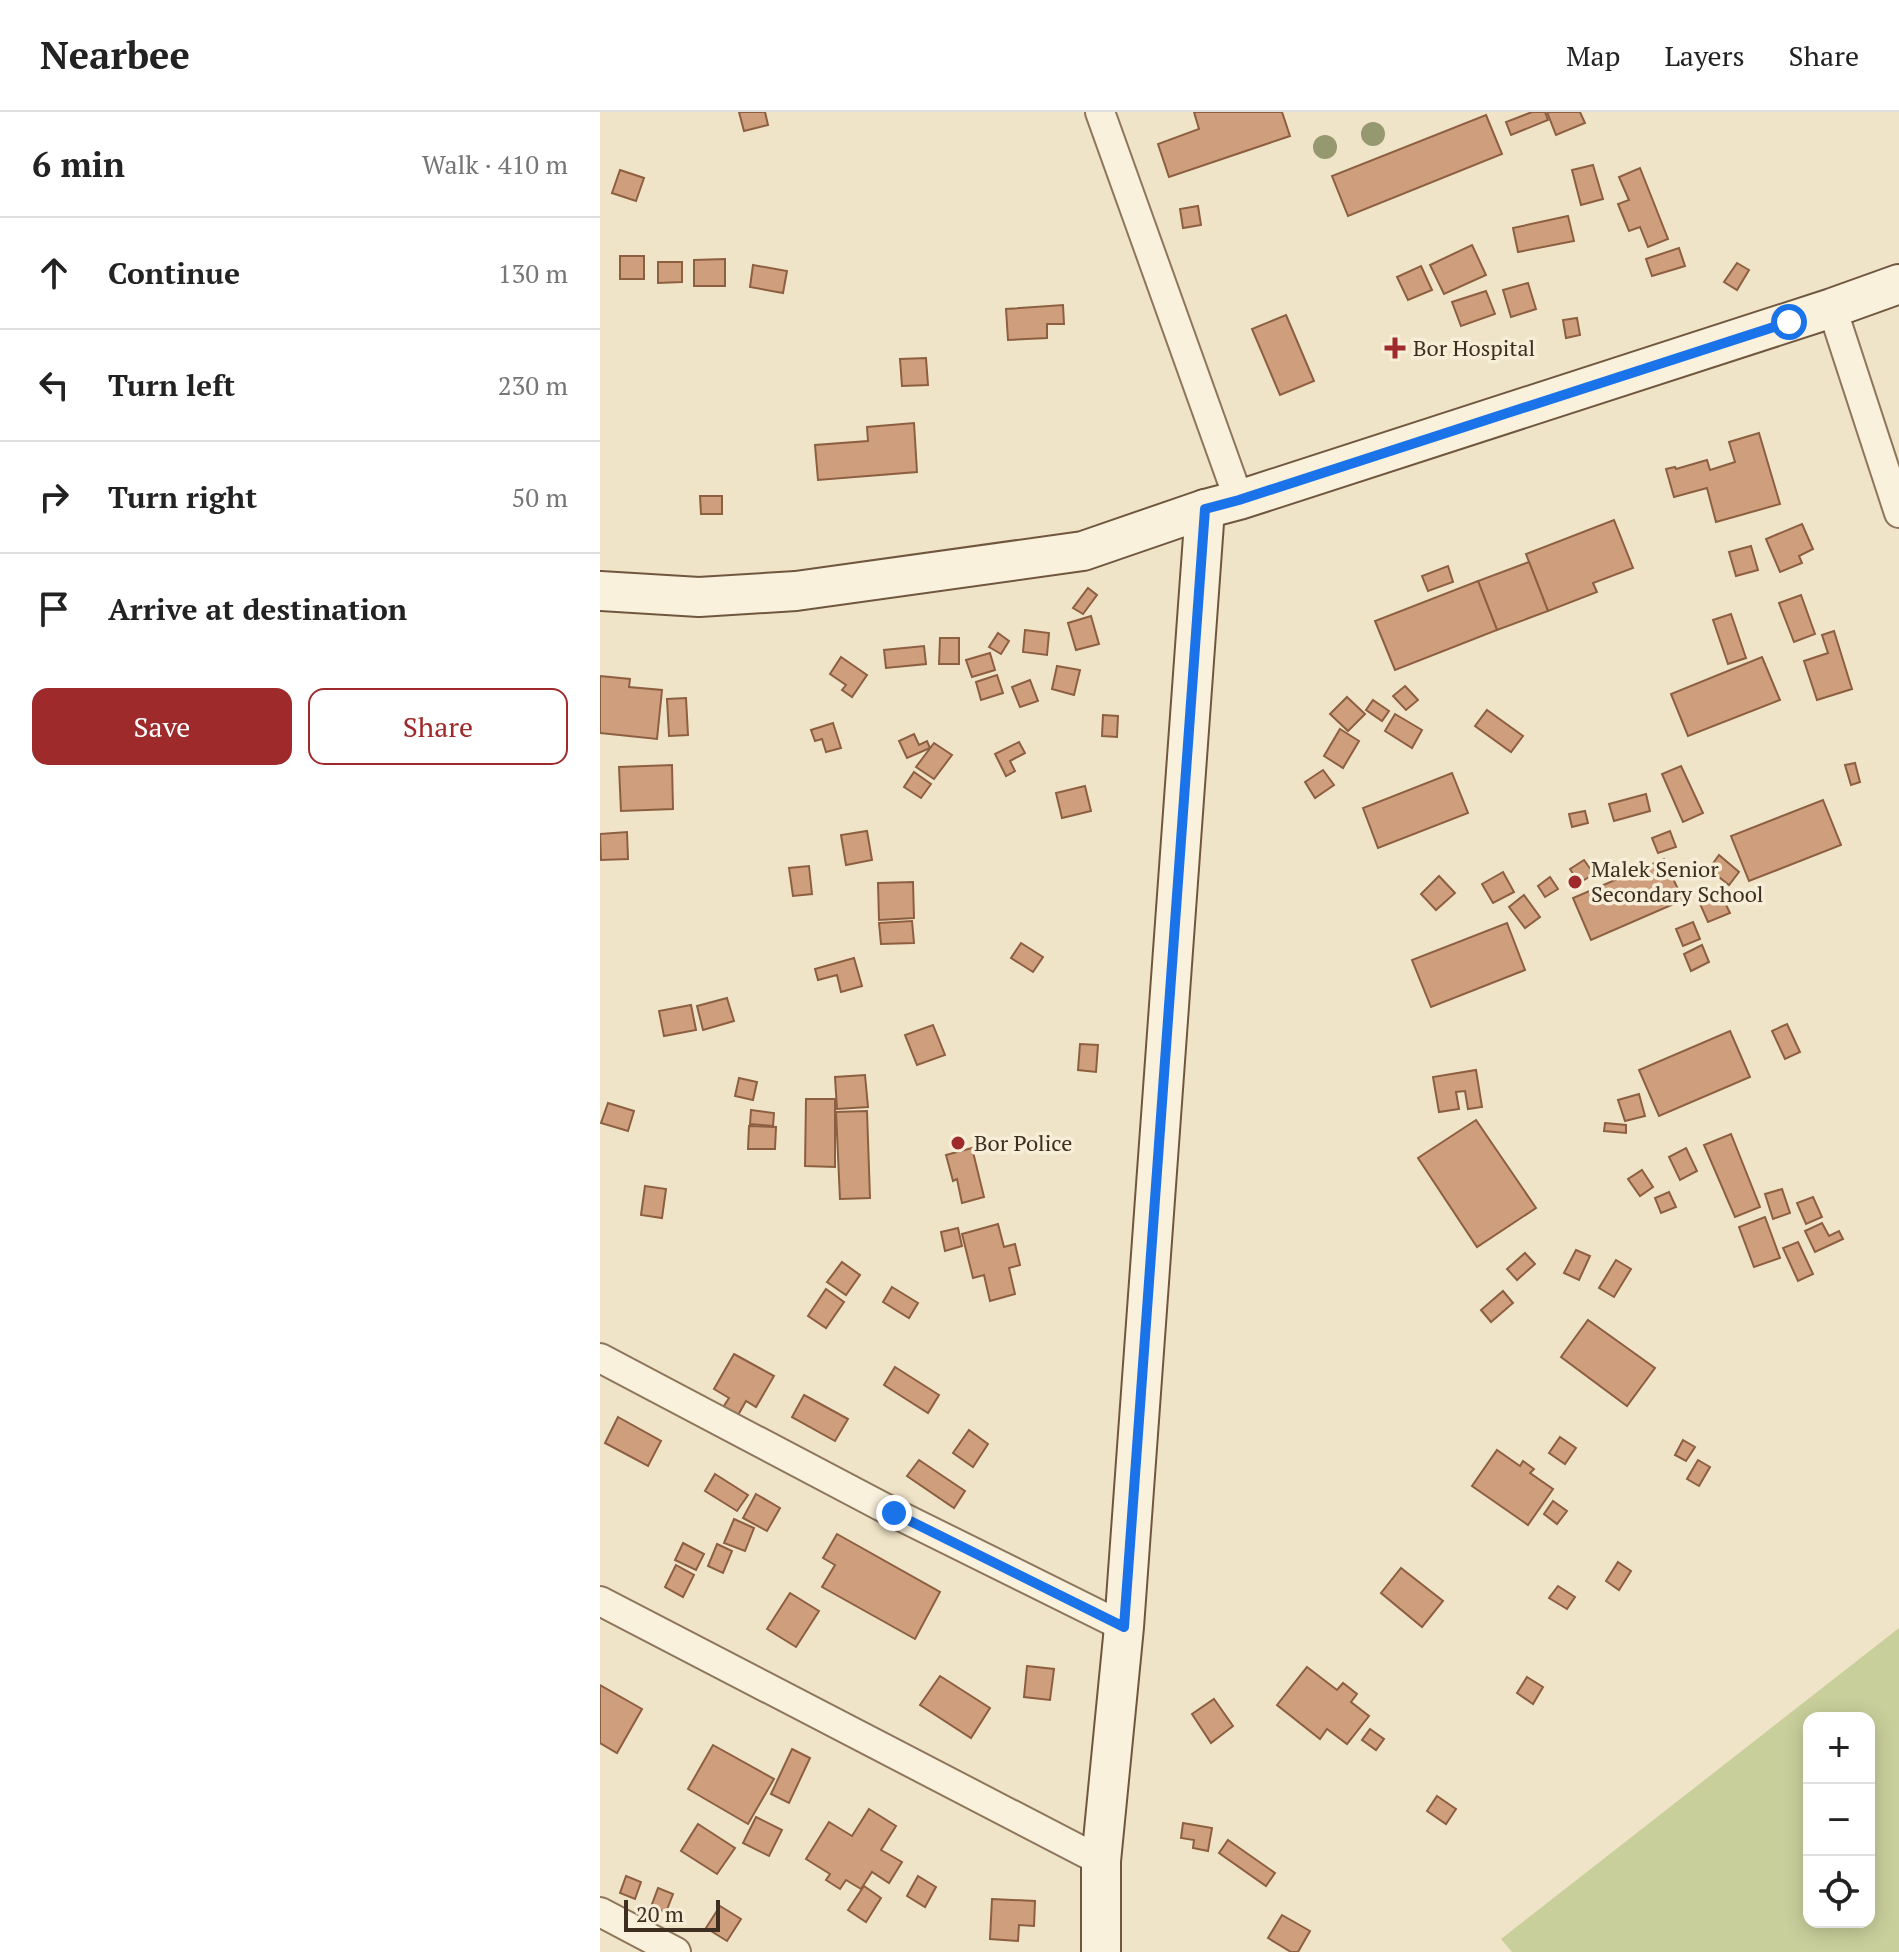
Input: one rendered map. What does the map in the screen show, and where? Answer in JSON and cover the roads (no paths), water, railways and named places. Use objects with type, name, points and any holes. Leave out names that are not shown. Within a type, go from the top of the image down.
[{"type":"street","points":[[1100,112],[1222,505],[1101,1861],[1101,1952]]},
{"type":"street","points":[[600,591],[699,597],[796,591],[1083,551],[1899,284]]},
{"type":"street","points":[[1832,308],[1899,513]]},
{"type":"street","points":[[600,1358],[894,1513],[1124,1627]]},
{"type":"street","points":[[600,1601],[1101,1861]]},
{"type":"street","points":[[600,1912],[676,1952]]},
{"type":"place","name":"Bor Hospital","points":[[1395,348]]},
{"type":"place","name":"Malek Senior Secondary School","points":[[1575,882]]},
{"type":"place","name":"Bor Police","points":[[958,1143]]}]
